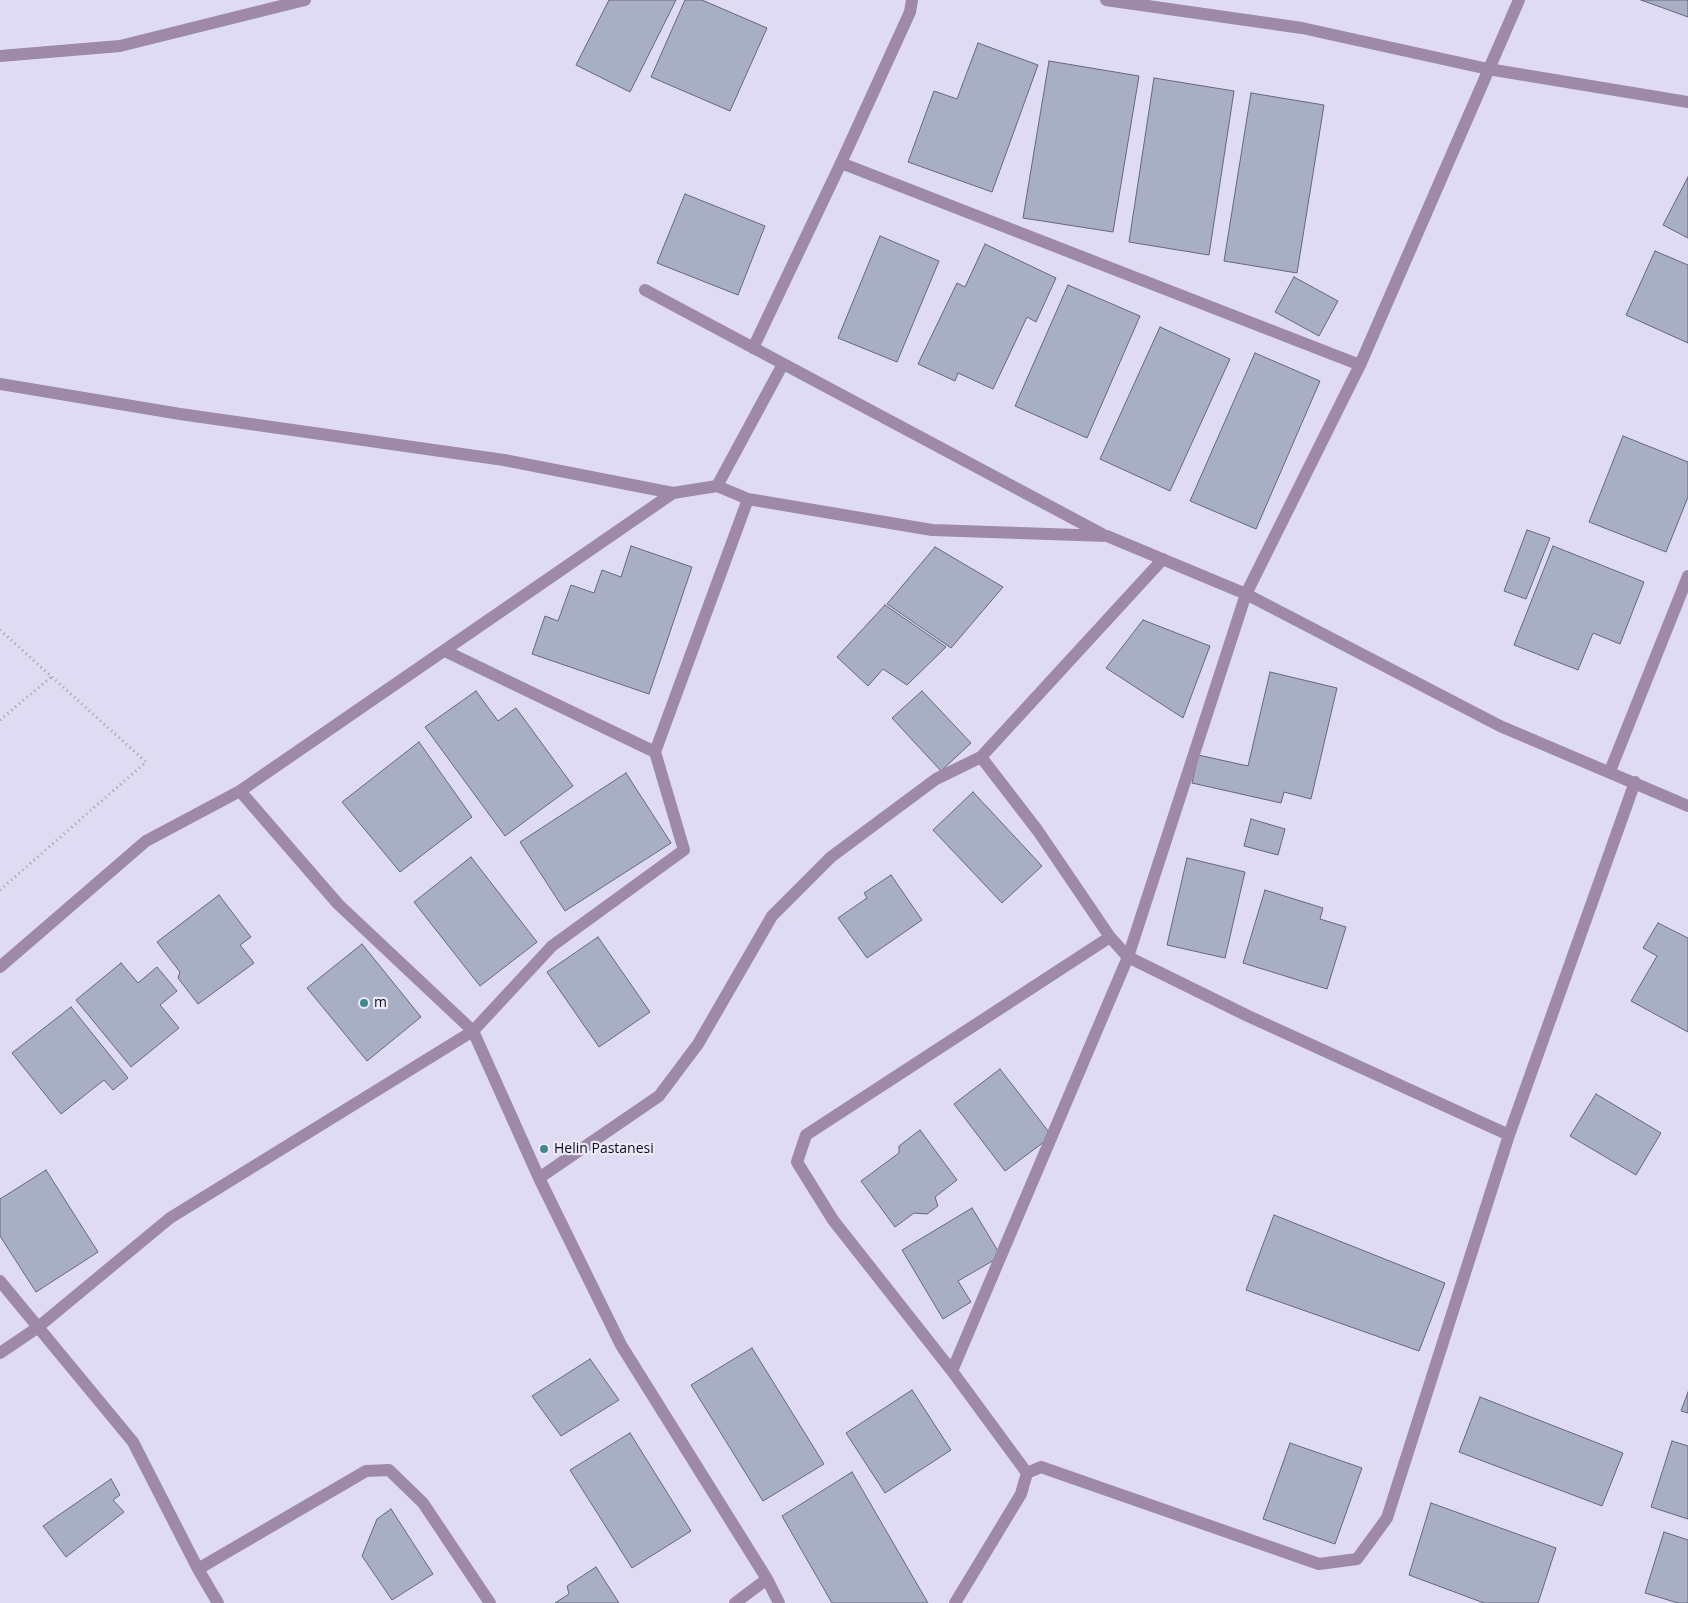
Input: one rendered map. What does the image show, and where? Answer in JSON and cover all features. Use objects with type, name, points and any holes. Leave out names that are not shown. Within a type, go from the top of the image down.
[{"type":"street","points":[[0,56],[120,46],[305,0]]},
{"type":"street","points":[[753,348],[842,163],[910,12],[912,0]]},
{"type":"street","points":[[1106,0],[1302,28],[1488,69],[1688,101]]},
{"type":"street","points":[[952,1371],[1128,957],[1246,594],[1360,365],[1519,0]]},
{"type":"street","points":[[842,163],[1360,365]]},
{"type":"street","points":[[645,290],[1106,536],[1246,594],[1500,726],[1610,771],[1688,806]]},
{"type":"street","points":[[717,486],[783,364]]},
{"type":"street","points":[[0,384],[180,414],[504,460],[673,493],[717,486],[748,499],[932,530],[1106,536]]},
{"type":"street","points":[[0,967],[146,841],[240,791],[673,493]]},
{"type":"street","points":[[0,1353],[37,1328],[170,1218],[474,1030],[552,946],[684,850],[656,752],[748,499]]},
{"type":"street","points":[[539,1178],[660,1096],[698,1044],[772,916],[831,857],[936,779],[981,757],[1163,560]]},
{"type":"street","points":[[1610,771],[1688,576]]},
{"type":"street","points":[[445,651],[656,752]]},
{"type":"street","points":[[981,757],[1038,831],[1110,937],[1128,957],[1248,1016],[1509,1135]]},
{"type":"street","points":[[1027,1473],[1042,1467],[1319,1564],[1357,1559],[1387,1518],[1509,1135],[1635,782]]},
{"type":"street","points":[[240,791],[338,904],[474,1030],[539,1178],[621,1345],[767,1579],[779,1603]]},
{"type":"street","points":[[1027,1473],[952,1371],[833,1220],[797,1162],[806,1135],[1110,937]]},
{"type":"street","points":[[0,1281],[133,1442],[198,1569],[218,1603]]},
{"type":"street","points":[[198,1569],[366,1471],[389,1470],[423,1503],[490,1603]]},
{"type":"street","points":[[955,1603],[1021,1494],[1027,1473]]},
{"type":"street","points":[[735,1603],[767,1579]]},
{"type":"path","points":[[0,630],[146,762],[0,890]]},
{"type":"path","points":[[0,720],[51,677]]},
{"type":"building","points":[[609,0],[676,0],[630,92],[576,65]]},
{"type":"building","points":[[685,0],[702,0],[767,28],[730,111],[651,77]]},
{"type":"building","points":[[1641,0],[1688,0],[1688,17]]},
{"type":"building","points":[[978,43],[1038,65],[992,192],[908,162],[934,91],[957,99]]},
{"type":"building","points":[[1049,61],[1139,76],[1113,232],[1023,218]]},
{"type":"building","points":[[1154,78],[1234,91],[1209,255],[1129,242]]},
{"type":"building","points":[[1251,93],[1324,105],[1297,273],[1224,261]]},
{"type":"building","points":[[1688,177],[1688,238],[1663,225]]},
{"type":"building","points":[[685,194],[765,226],[738,295],[657,263]]},
{"type":"building","points":[[880,236],[939,261],[897,362],[838,338]]},
{"type":"building","points":[[985,244],[1056,278],[1036,322],[1027,317],[993,389],[958,373],[955,381],[918,364],[957,283],[965,287]]},
{"type":"building","points":[[1655,251],[1688,265],[1688,343],[1626,315]]},
{"type":"building","points":[[1294,277],[1338,301],[1319,336],[1275,312]]},
{"type":"building","points":[[1068,285],[1140,316],[1087,438],[1015,406]]},
{"type":"building","points":[[1160,327],[1230,359],[1170,491],[1100,459]]},
{"type":"building","points":[[1255,353],[1320,381],[1256,529],[1190,501]]},
{"type":"building","points":[[1623,436],[1688,462],[1688,497],[1666,552],[1589,522]]},
{"type":"building","points":[[1527,530],[1550,538],[1526,599],[1504,591]]},
{"type":"building","points":[[631,546],[692,567],[649,694],[532,654],[545,616],[558,621],[571,585],[594,593],[602,570],[621,577]]},
{"type":"building","points":[[1553,546],[1644,582],[1620,644],[1593,633],[1578,670],[1514,645]]},
{"type":"building","points":[[935,547],[1003,587],[951,648],[887,604]]},
{"type":"building","points":[[885,605],[946,647],[907,685],[883,669],[868,686],[837,657]]},
{"type":"building","points":[[1143,620],[1210,646],[1183,718],[1106,668]]},
{"type":"building","points":[[1270,672],[1337,688],[1311,799],[1284,792],[1281,803],[1192,783],[1198,755],[1248,766]]},
{"type":"building","points":[[476,691],[498,721],[516,708],[573,786],[505,836],[425,727]]},
{"type":"building","points":[[922,691],[971,743],[941,771],[892,718]]},
{"type":"building","points":[[419,742],[472,817],[400,872],[342,802]]},
{"type":"building","points":[[626,773],[671,843],[565,911],[520,842]]},
{"type":"building","points":[[973,792],[1042,866],[1002,903],[933,830]]},
{"type":"building","points":[[1251,819],[1285,829],[1278,855],[1244,846]]},
{"type":"building","points":[[471,857],[537,942],[480,986],[414,902]]},
{"type":"building","points":[[1187,858],[1245,872],[1225,958],[1167,945]]},
{"type":"building","points":[[891,875],[922,920],[867,958],[838,918],[867,898],[864,893]]},
{"type":"building","points":[[1265,890],[1323,908],[1320,919],[1346,927],[1327,989],[1243,963]]},
{"type":"building","points":[[219,895],[251,937],[240,945],[254,963],[198,1004],[178,978],[180,972],[157,942]]},
{"type":"building","points":[[1658,923],[1688,938],[1688,1032],[1631,1001],[1657,956],[1643,948]]},
{"type":"building","points":[[598,937],[650,1012],[599,1047],[547,972]]},
{"type":"building","name":"m","points":[[362,944],[421,1017],[367,1061],[307,988]]},
{"type":"building","points":[[121,963],[138,983],[157,967],[177,991],[160,1005],[179,1028],[131,1067],[76,1000]]},
{"type":"building","points":[[71,1007],[128,1078],[113,1090],[104,1080],[61,1114],[12,1053]]},
{"type":"building","points":[[1000,1069],[1052,1136],[1005,1171],[954,1104]]},
{"type":"building","points":[[1596,1094],[1661,1133],[1636,1175],[1570,1136]]},
{"type":"building","points":[[920,1130],[957,1180],[935,1197],[938,1206],[927,1214],[914,1213],[895,1227],[861,1181],[899,1153],[899,1146]]},
{"type":"building","points":[[46,1170],[98,1252],[36,1292],[0,1236],[0,1199]]},
{"type":"building","points":[[972,1208],[1001,1256],[958,1281],[971,1302],[943,1319],[902,1250]]},
{"type":"building","points":[[1274,1215],[1445,1283],[1419,1351],[1246,1290]]},
{"type":"building","points":[[752,1348],[824,1464],[763,1501],[691,1385]]},
{"type":"building","points":[[590,1359],[619,1400],[561,1436],[532,1396]]},
{"type":"building","points":[[912,1390],[951,1450],[885,1493],[846,1433]]},
{"type":"building","points":[[1688,1392],[1688,1413],[1681,1411]]},
{"type":"building","points":[[1480,1397],[1623,1453],[1602,1506],[1459,1452]]},
{"type":"building","points":[[630,1433],[691,1531],[632,1568],[570,1470]]},
{"type":"building","points":[[1672,1441],[1688,1446],[1688,1519],[1651,1507]]},
{"type":"building","points":[[1290,1443],[1362,1468],[1335,1544],[1263,1519]]},
{"type":"building","points":[[852,1472],[928,1603],[832,1603],[782,1516]]},
{"type":"building","points":[[111,1479],[120,1495],[113,1500],[124,1512],[66,1557],[43,1526]]},
{"type":"building","points":[[1431,1503],[1556,1548],[1538,1603],[1484,1603],[1409,1575]]},
{"type":"building","points":[[391,1509],[433,1574],[392,1600],[362,1556],[377,1519]]},
{"type":"building","points":[[1664,1532],[1688,1540],[1688,1603],[1678,1603],[1645,1593]]},
{"type":"building","points":[[596,1567],[619,1603],[555,1603],[569,1594],[567,1586]]},
{"type":"place","name":"m","points":[[364,1003]]},
{"type":"place","name":"Helin Pastanesi","points":[[544,1149]]}]
